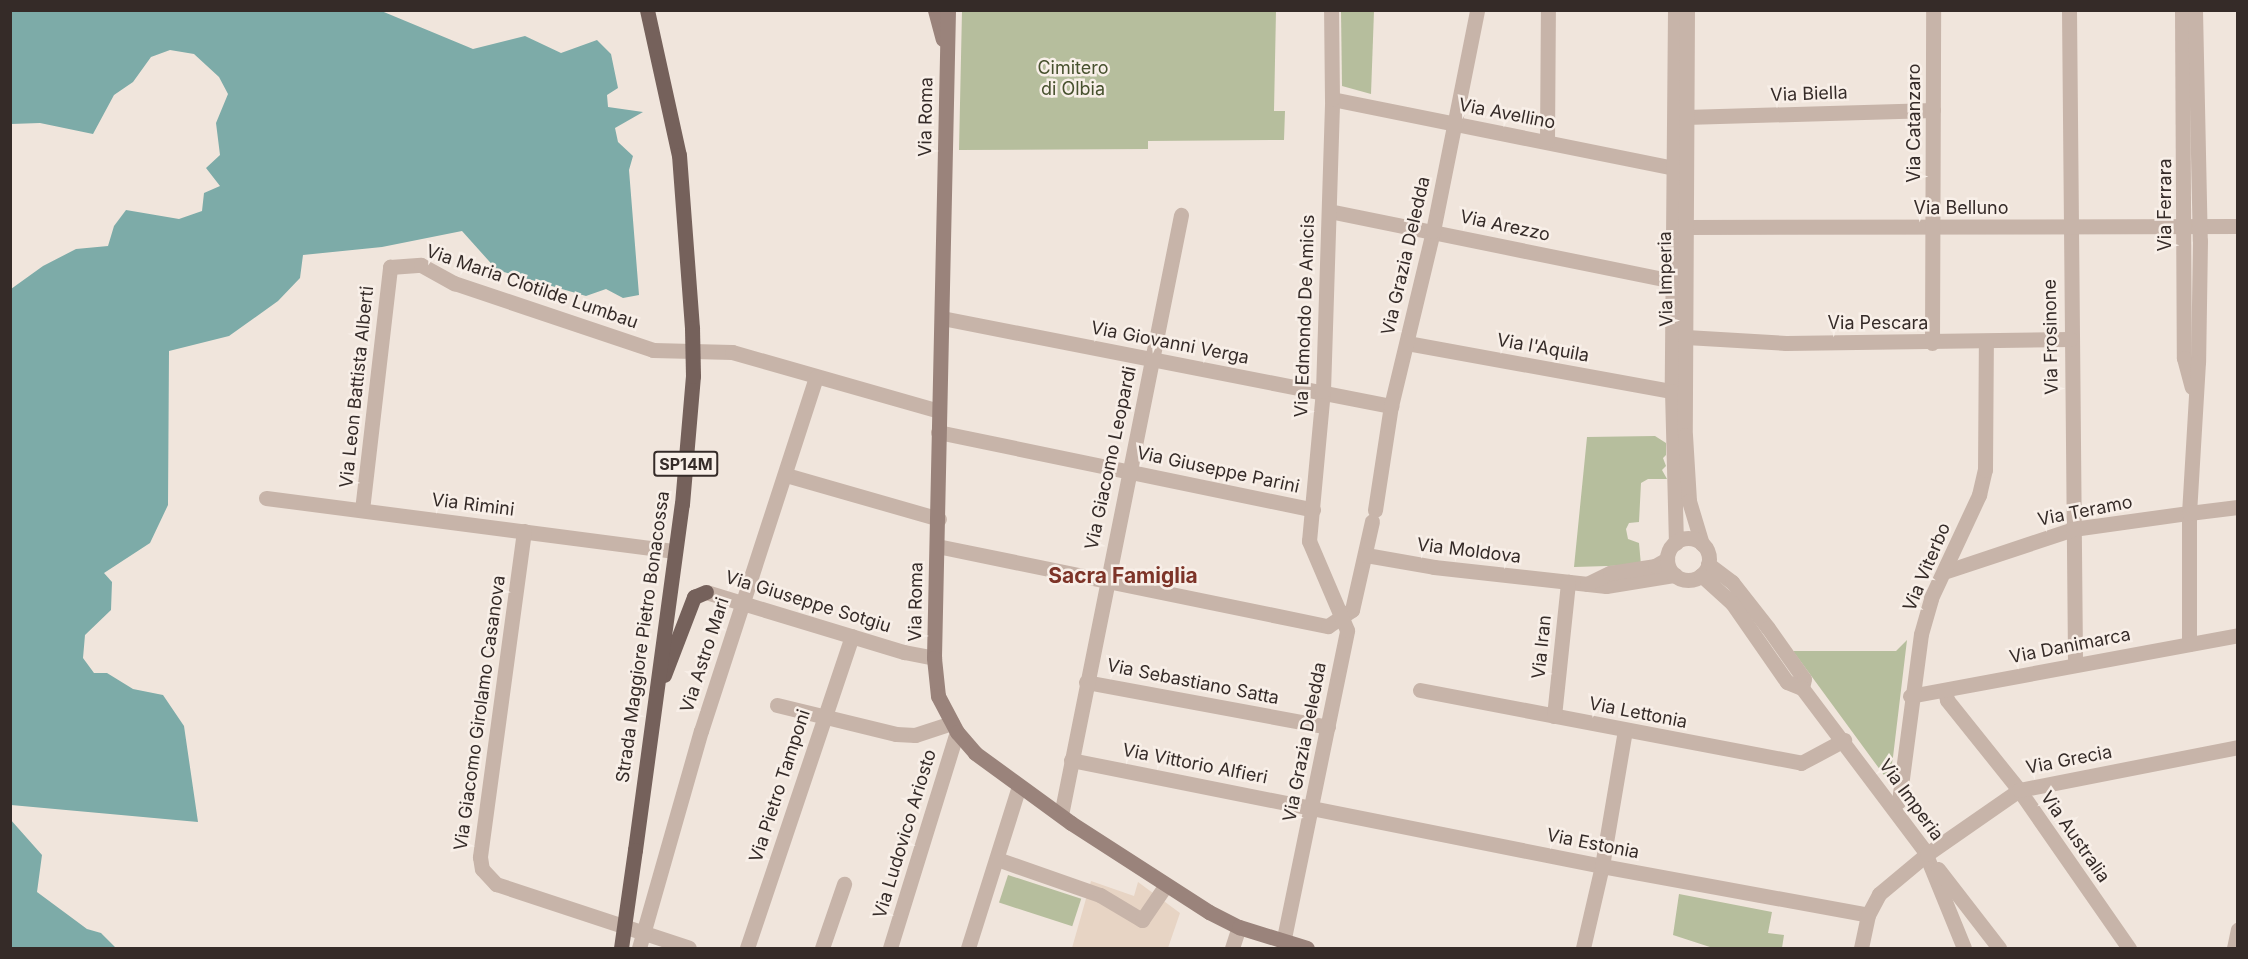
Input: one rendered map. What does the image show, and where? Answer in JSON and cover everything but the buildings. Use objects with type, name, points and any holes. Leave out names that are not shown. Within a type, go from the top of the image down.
[{"type":"main road","name":"Strada Maggiore Pietro Bonacossa","points":[[621,948],[675,551],[693,376],[692,328],[679,155],[647,10]]},
{"type":"main road","points":[[935,10],[947,53]]},
{"type":"main road","name":"Via Roma","points":[[948,10],[938,432],[939,519],[934,658],[938,696],[954,727],[975,753],[1018,786],[1166,885],[1239,927],[1295,947]]},
{"type":"main road","points":[[655,697],[694,597],[706,592]]},
{"type":"street","name":"Via Edmondo De Amicis","points":[[1331,10],[1332,99],[1323,391],[1309,541],[1341,616]]},
{"type":"street","name":"Via Grazia Deledda","points":[[1295,947],[1312,807],[1347,630],[1341,616],[1352,610],[1366,555],[1391,406],[1433,231],[1477,10]]},
{"type":"street","points":[[1547,141],[1548,10]]},
{"type":"street","name":"Via Imperia","points":[[1675,10],[1672,391],[1676,543]]},
{"type":"street","name":"Via Imperia","points":[[1687,10],[1685,227],[1689,501],[1702,544]]},
{"type":"street","name":"Via Catanzaro","points":[[1932,342],[1933,10]]},
{"type":"street","name":"Via Frosinone","points":[[2069,10],[2070,339],[2075,663]]},
{"type":"street","name":"Via Ferrara","points":[[2182,10],[2193,226]]},
{"type":"street","name":"Via Ferrara","points":[[2189,644],[2189,513],[2195,397],[2184,358],[2193,226],[2195,10]]},
{"type":"street","name":"Via Avellino","points":[[1332,99],[1674,168]]},
{"type":"street","name":"Via Biella","points":[[1685,117],[1933,110]]},
{"type":"street","name":"Via Arezzo","points":[[1329,211],[1673,280]]},
{"type":"street","name":"Via Giacomo Leopardi","points":[[1061,815],[1105,582],[1130,471],[1181,215]]},
{"type":"street","name":"Via Belluno","points":[[1685,227],[2238,226]]},
{"type":"street","name":"Via Maria Clotilde Lumbau","points":[[390,267],[421,265],[454,283],[653,350],[732,352],[939,411]]},
{"type":"street","name":"Via Leon Battista Alberti","points":[[362,510],[390,267]]},
{"type":"street","name":"Via Giovanni Verga","points":[[942,318],[1391,406]]},
{"type":"street","name":"Via Pescara","points":[[1686,337],[1786,343],[1986,342],[2070,339]]},
{"type":"street","name":"Via Viterbo","points":[[1892,806],[1899,801],[1910,696],[1921,634],[1944,572],[1979,495],[1985,470],[1986,342]]},
{"type":"street","name":"Via l'Aquila","points":[[1407,343],[1672,391]]},
{"type":"street","name":"Via Astro Mari","points":[[639,948],[641,932],[743,602],[816,377]]},
{"type":"street","name":"Via Giuseppe Parini","points":[[938,432],[1313,510]]},
{"type":"street","points":[[786,475],[939,519]]},
{"type":"street","name":"Via Rimini","points":[[266,498],[675,551]]},
{"type":"street","name":"Via Teramo","points":[[1944,572],[2073,529],[2238,507]]},
{"type":"street","name":"Via Giacomo Girolamo Casanova","points":[[524,531],[480,866],[496,884],[689,948]]},
{"type":"street","points":[[1568,582],[1587,584],[1644,583],[1675,575],[1686,580],[1705,570],[1702,544],[1692,539],[1676,543],[1667,559],[1655,566],[1610,573],[1587,584]]},
{"type":"street","points":[[937,546],[1328,626],[1341,616]]},
{"type":"street","name":"Via Moldova","points":[[1366,555],[1434,567],[1568,582]]},
{"type":"street","points":[[1667,559],[1675,575]]},
{"type":"street","name":"Via Imperia","points":[[1705,570],[1732,603],[1787,682],[1802,688],[1844,740],[1927,854],[1964,948]]},
{"type":"street","name":"Via Iran","points":[[1554,716],[1568,582]]},
{"type":"street","name":"Via Giuseppe Sotgiu","points":[[706,592],[934,658]]},
{"type":"street","name":"Via Danimarca","points":[[1910,696],[1945,691],[2075,663],[2238,635]]},
{"type":"street","name":"Via Pietro Tamponi","points":[[747,948],[822,718],[852,636]]},
{"type":"street","name":"Via Sebastiano Satta","points":[[1086,682],[1328,727]]},
{"type":"street","name":"Via Lettonia","points":[[1420,690],[1801,763],[1844,740]]},
{"type":"street","name":"Via Australia","points":[[1945,691],[1947,700],[2019,790],[2128,948]]},
{"type":"street","points":[[777,705],[822,718],[915,735],[954,727]]},
{"type":"street","name":"Via Ludovico Ariosto","points":[[890,948],[954,727]]},
{"type":"street","points":[[1583,948],[1602,866],[1625,730]]},
{"type":"street","name":"Via Grecia","points":[[1868,915],[1879,894],[1927,854],[2019,790],[2238,747]]},
{"type":"street","name":"Via Vittorio Alfieri","points":[[1071,760],[1312,807]]},
{"type":"street","points":[[968,948],[1018,786]]},
{"type":"street","name":"Via Estonia","points":[[1312,807],[1602,866],[1868,915]]},
{"type":"street","points":[[1927,854],[1999,948]]},
{"type":"street","points":[[997,859],[1100,895],[1142,920],[1166,885]]},
{"type":"street","points":[[822,948],[844,884]]},
{"type":"street","points":[[1952,919],[1968,908]]},
{"type":"street","points":[[1861,948],[1868,915]]},
{"type":"street","points":[[1232,948],[1239,927]]},
{"type":"street","points":[[2234,948],[2238,929]]},
{"type":"green space","name":"Cimitero di Olbia","points":[[962,11],[1276,11],[1274,111],[1285,111],[1284,140],[1148,141],[1148,149],[959,150]]},
{"type":"green space","points":[[1341,11],[1374,11],[1371,94],[1342,86]]},
{"type":"green space","points":[[1655,436],[1666,443],[1666,455],[1663,458],[1666,466],[1662,470],[1667,479],[1648,479],[1641,483],[1639,522],[1629,523],[1626,529],[1628,539],[1639,543],[1641,565],[1574,567],[1587,437]]},
{"type":"green space","points":[[1907,640],[1889,782],[1793,651],[1896,651]]},
{"type":"green space","points":[[1008,875],[1081,899],[1072,926],[999,903]]},
{"type":"green space","points":[[1679,894],[1772,912],[1768,933],[1784,935],[1782,948],[1713,948],[1673,935]]},
{"type":"shaded area","points":[[1091,881],[1134,896],[1138,882],[1180,913],[1168,948],[1072,948]]},
{"type":"water","points":[[379,10],[473,49],[525,36],[561,53],[597,40],[611,54],[618,88],[607,95],[608,107],[643,112],[615,128],[618,142],[633,156],[629,170],[639,295],[623,298],[606,289],[586,296],[497,270],[462,231],[382,247],[303,255],[300,278],[278,301],[229,336],[169,351],[168,505],[150,543],[104,573],[112,582],[111,610],[85,635],[83,658],[94,673],[107,673],[133,689],[163,695],[184,726],[198,822],[11,805],[11,289],[43,266],[76,249],[108,246],[114,226],[126,210],[179,219],[202,211],[204,193],[220,186],[206,168],[220,155],[216,123],[228,94],[219,77],[194,54],[170,50],[151,57],[133,82],[114,95],[93,134],[40,123],[11,124],[11,11]]},
{"type":"water","points":[[10,819],[42,855],[37,892],[87,929],[101,933],[116,948],[11,948]]},
{"type":"district","name":"Sacra Famiglia","points":[[1123,576]]}]
